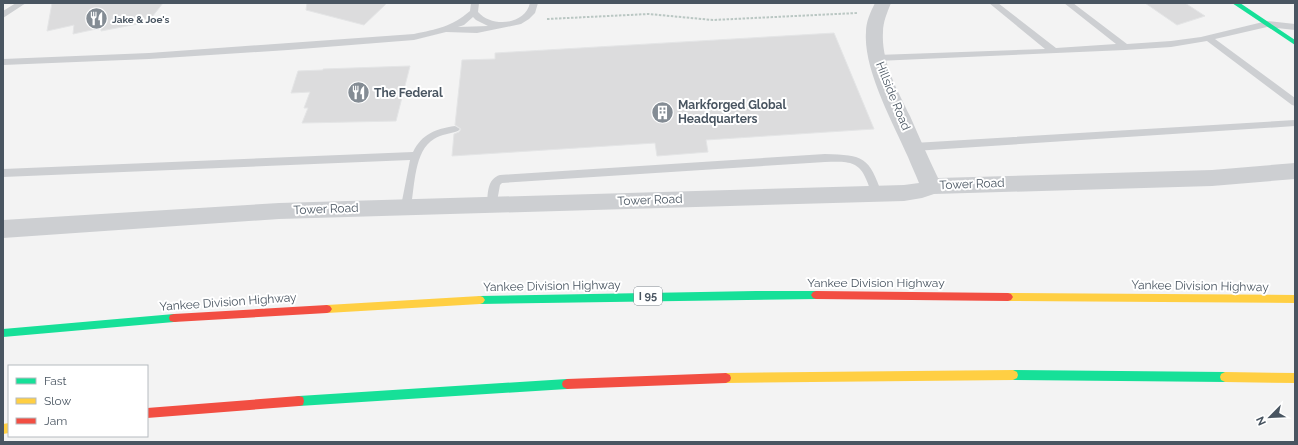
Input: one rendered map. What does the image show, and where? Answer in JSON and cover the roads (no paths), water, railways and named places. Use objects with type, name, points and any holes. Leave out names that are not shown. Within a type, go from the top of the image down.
[{"type":"main road","points":[[1234,3],[1295,43]]},
{"type":"main road","name":"Yankee Division Highway","points":[[3,333],[150,319],[454,301],[756,295],[1295,299]]},
{"type":"main road","points":[[148,413],[436,390],[666,380],[771,377],[993,375],[1295,378]]},
{"type":"street","name":"Hillside Road","points":[[883,3],[877,15],[875,31],[877,58],[884,81],[931,186]]},
{"type":"street","name":"Tower Road","points":[[3,229],[279,210],[877,194],[915,192],[931,186],[1212,178],[1295,171]]},
{"type":"lane","points":[[3,15],[22,3]]},
{"type":"lane","points":[[444,30],[477,30],[523,19],[532,12],[534,3]]},
{"type":"lane","points":[[993,3],[1054,51]]},
{"type":"lane","points":[[1068,3],[1125,47]]},
{"type":"lane","points":[[473,6],[478,19],[483,22],[502,25]]},
{"type":"lane","points":[[3,62],[149,56],[414,37],[444,30],[461,23],[473,6]]},
{"type":"lane","points":[[877,58],[1054,51],[1171,44],[1208,38],[1267,24],[1295,27]]},
{"type":"lane","points":[[1208,38],[1295,103]]},
{"type":"lane","points":[[914,147],[1295,123]]},
{"type":"lane","points":[[406,206],[415,156],[420,145],[429,136],[440,130],[455,129]]},
{"type":"lane","points":[[3,173],[415,156]]},
{"type":"lane","points":[[492,204],[495,183],[505,178],[831,158],[851,158],[863,163],[870,172],[877,194]]},
{"type":"place","name":"Jake & Joe's","points":[[96,19]]},
{"type":"place","name":"The Federal","points":[[359,93]]},
{"type":"place","name":"Markforged Global Headquarters","points":[[662,112]]}]
